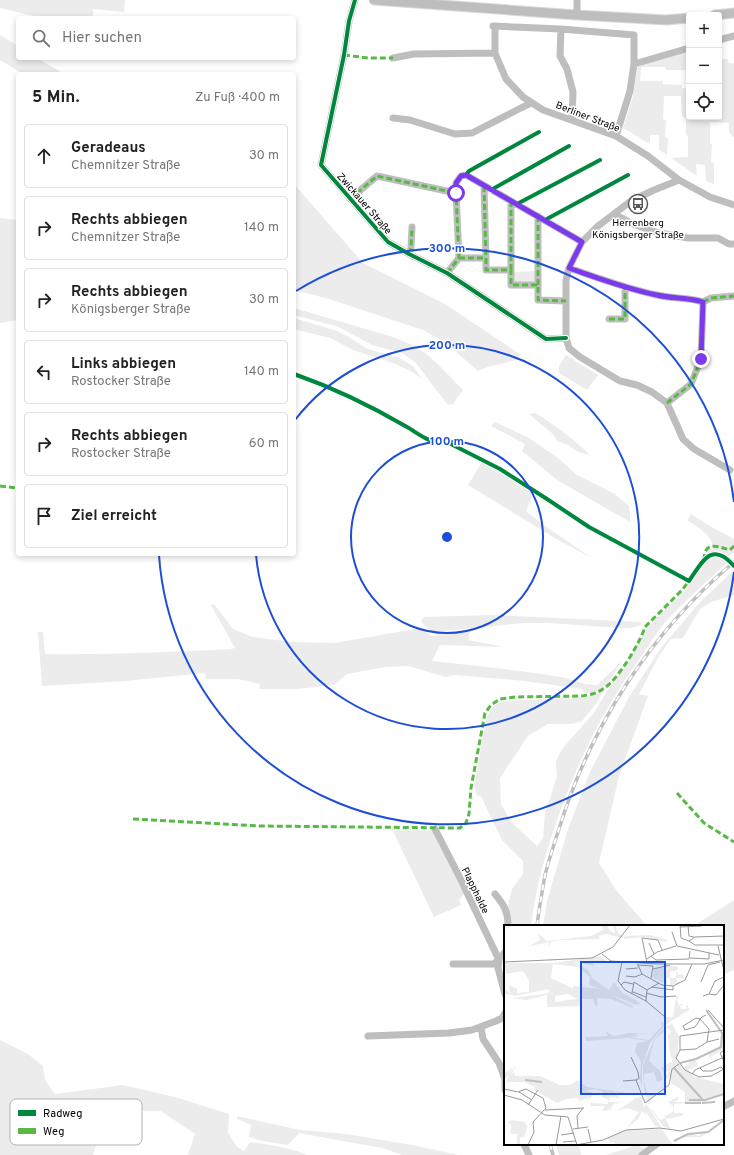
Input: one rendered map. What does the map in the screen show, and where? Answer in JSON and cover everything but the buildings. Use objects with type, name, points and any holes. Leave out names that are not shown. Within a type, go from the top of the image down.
[{"type":"main road","points":[[374,0],[578,15],[666,20],[686,18]]},
{"type":"main road","points":[[722,14],[734,13]]},
{"type":"street","name":"Zwickauer Straße","points":[[355,0],[349,21],[344,54],[321,165],[388,242],[447,273],[546,338],[566,338]]},
{"type":"street","points":[[577,0],[578,15]]},
{"type":"street","name":"Berliner Straße","points":[[634,64],[634,35],[561,29],[494,26],[495,53],[506,79],[523,97],[543,110],[616,136],[648,156],[679,180],[710,197],[734,205]]},
{"type":"street","points":[[561,29],[560,56],[567,68],[573,92],[572,120]]},
{"type":"street","points":[[722,39],[734,36]]},
{"type":"street","points":[[616,136],[630,91],[634,64],[686,49]]},
{"type":"street","points":[[393,58],[414,54],[495,53]]},
{"type":"street","points":[[393,118],[410,120],[455,134],[472,133],[519,110],[531,102]]},
{"type":"street","points":[[447,273],[459,258],[456,183],[461,176],[466,175],[582,242]]},
{"type":"street","points":[[350,199],[377,176],[456,193]]},
{"type":"street","points":[[679,180],[631,201],[582,242],[569,268],[566,280],[566,338],[569,348],[580,357],[620,381],[652,392],[667,403],[683,439],[694,448],[730,470]]},
{"type":"street","points":[[484,186],[486,270],[511,270]]},
{"type":"street","points":[[511,201],[511,285],[538,285]]},
{"type":"street","points":[[614,214],[633,224],[655,232],[688,238],[718,238],[729,244],[734,244]]},
{"type":"street","points":[[538,216],[538,300],[566,301]]},
{"type":"street","points":[[409,254],[411,248],[412,227]]},
{"type":"street","points":[[459,258],[486,258]]},
{"type":"street","points":[[569,268],[625,287],[659,296],[694,299],[703,302],[711,298],[734,296]]},
{"type":"street","points":[[609,319],[625,319],[625,287]]},
{"type":"street","points":[[667,403],[691,384],[701,359],[703,302]]},
{"type":"street","name":"Plapphalde","points":[[435,829],[499,960],[498,968],[504,990]]},
{"type":"street","name":"Plapphalde","points":[[495,894],[504,905],[508,918],[508,925]]},
{"type":"street","points":[[454,964],[494,964],[504,953]]},
{"type":"street","points":[[368,1036],[450,1033],[472,1030],[496,1022],[504,1015]]},
{"type":"street","points":[[481,1027],[484,1039],[499,1063],[504,1076]]},
{"type":"street","points":[[724,1106],[734,1100]]},
{"type":"street","points":[[524,1145],[529,1155]]},
{"type":"street","points":[[642,1155],[656,1145]]},
{"type":"shaded area","points":[[0,0],[125,0],[124,12],[93,9],[93,16],[34,16],[0,8]]},
{"type":"shaded area","points":[[0,35],[16,45],[16,60],[40,60],[60,72],[20,72],[0,60]]},
{"type":"shaded area","points":[[686,52],[686,75],[685,70],[666,70],[665,67],[641,67],[640,81],[663,81],[663,84],[682,85],[682,88],[686,89],[686,119],[682,116],[681,96],[664,96],[663,119],[666,120],[665,137],[668,139],[667,155],[659,150],[659,135],[650,135],[650,144],[623,128],[633,96],[638,65]]},
{"type":"shaded area","points":[[722,59],[728,59],[729,63],[734,63],[734,138],[729,132],[729,123],[710,122],[710,144],[712,144],[711,162],[714,163],[714,184],[706,181],[705,165],[696,164],[697,176],[671,158],[688,157],[688,137],[686,134],[686,120],[722,120]]},
{"type":"shaded area","points":[[296,186],[363,263],[445,304],[521,355],[517,360],[478,371],[446,343],[423,330],[329,299],[296,291]]},
{"type":"shaded area","points":[[0,218],[16,220],[16,320],[0,323]]},
{"type":"shaded area","points":[[536,271],[535,282],[514,282],[514,272]]},
{"type":"shaded area","points":[[296,309],[393,337],[413,346],[431,358],[463,390],[453,404],[448,405],[415,362],[402,353],[372,345],[339,327],[296,316]]},
{"type":"shaded area","points":[[296,319],[337,331],[368,349],[400,358],[414,367],[422,379],[396,364],[353,350],[330,338],[296,330]]},
{"type":"shaded area","points":[[566,355],[598,375],[587,390],[559,373],[559,366]]},
{"type":"shaded area","points":[[535,413],[564,432],[590,455],[578,452],[568,445],[557,441],[554,435],[529,414]]},
{"type":"shaded area","points":[[495,422],[529,438],[558,458],[577,475],[615,494],[629,506],[630,522],[557,480],[522,451],[525,444],[491,426]]},
{"type":"shaded area","points":[[482,462],[534,492],[526,511],[592,558],[558,540],[468,485]]},
{"type":"shaded area","points":[[691,514],[734,539],[734,553],[729,556],[718,552],[706,555],[708,549],[713,548],[712,543],[703,531],[687,520]]},
{"type":"shaded area","points":[[722,557],[727,563],[664,623],[602,717],[580,762],[561,808],[540,878],[531,925],[511,925],[508,905],[512,889],[523,874],[523,861],[502,840],[481,796],[477,796],[474,787],[486,719],[492,707],[502,701],[588,697],[603,691],[598,701],[582,721],[571,724],[548,724],[528,736],[500,778],[501,804],[511,822],[537,846],[543,838],[545,814],[557,776],[556,761],[561,751],[594,713],[608,689],[626,665],[647,628],[686,589],[708,559]]},
{"type":"shaded area","points":[[734,570],[734,595],[711,602],[700,609],[683,638],[671,639],[659,656],[639,694],[648,696],[619,776],[599,863],[616,890],[646,925],[543,925],[547,901],[568,829],[590,772],[629,697],[661,648],[700,602]]},
{"type":"shaded area","points":[[214,604],[233,629],[253,637],[292,642],[334,643],[421,628],[431,636],[470,631],[468,640],[504,647],[440,645],[432,661],[513,670],[565,678],[592,685],[597,685],[623,660],[608,683],[599,690],[585,694],[582,689],[525,681],[455,675],[446,677],[408,666],[385,667],[347,674],[334,685],[297,689],[259,689],[260,684],[238,679],[206,679],[205,673],[126,681],[42,686],[38,632],[43,632],[45,654],[138,653],[235,648],[211,605]]},
{"type":"shaded area","points":[[491,615],[642,622],[641,625],[631,628],[524,623],[433,632],[421,621],[424,617]]},
{"type":"shaded area","points":[[392,829],[434,830],[464,894],[459,900],[461,905],[434,917]]},
{"type":"shaded area","points":[[734,900],[734,970],[725,974],[724,972],[724,925],[699,925],[698,923]]},
{"type":"shaded area","points":[[0,1040],[28,1054],[43,1066],[45,1080],[55,1094],[123,1085],[175,1097],[229,1114],[228,1133],[237,1147],[244,1151],[250,1142],[286,1148],[307,1155],[188,1155],[195,1134],[161,1111],[142,1111],[142,1099],[10,1099],[10,1145],[96,1145],[93,1155],[0,1155]]},
{"type":"shaded area","points":[[237,1116],[300,1130],[346,1134],[412,1145],[458,1155],[403,1155],[382,1148],[299,1133],[288,1145],[262,1141],[249,1137],[251,1125],[237,1119]]},
{"type":"shaded area","points":[[556,1145],[579,1145],[581,1155],[559,1155]]},
{"type":"shaded area","points":[[637,1145],[645,1149],[639,1155],[606,1155]]},
{"type":"railway","points":[[537,925],[545,875],[559,829],[572,791],[588,753],[607,717],[627,683],[676,619],[704,589],[734,562]]},
{"type":"railway","points":[[550,1145],[553,1155]]},
{"type":"marked path","points":[[344,55],[368,58],[393,58]]},
{"type":"marked path","points":[[447,273],[459,258],[456,183],[461,176],[466,175],[582,242]]},
{"type":"marked path","points":[[350,199],[377,176],[456,193]]},
{"type":"marked path","points":[[484,186],[486,258]]},
{"type":"marked path","points":[[511,201],[511,270]]},
{"type":"marked path","points":[[538,216],[538,285]]},
{"type":"marked path","points":[[409,254],[411,248],[412,227]]},
{"type":"marked path","points":[[459,258],[486,258],[486,270],[511,270],[511,285],[538,285],[538,300],[566,301]]},
{"type":"marked path","points":[[569,268],[646,293],[692,299],[703,302]]},
{"type":"marked path","points":[[609,319],[625,319],[625,287]]},
{"type":"marked path","points":[[703,302],[711,298],[734,296]]},
{"type":"marked path","points":[[667,403],[691,384],[701,359],[703,302]]},
{"type":"marked path","points":[[0,486],[16,488]]},
{"type":"marked path","points":[[704,560],[706,550],[709,547],[716,546],[730,550],[734,546]]},
{"type":"marked path","points":[[133,819],[259,826],[460,828],[466,823],[469,814],[471,788],[485,713],[491,705],[500,699],[516,697],[581,696],[601,690],[612,682],[623,668],[639,642],[645,627],[683,589],[690,579]]},
{"type":"marked path","points":[[677,793],[704,823],[734,842]]},
{"type":"cycle path","points":[[355,0],[349,21],[344,55],[321,165],[388,242],[447,273],[546,339],[566,338]]},
{"type":"cycle path","points":[[466,175],[469,171],[539,132]]},
{"type":"cycle path","points":[[491,190],[569,146]]},
{"type":"cycle path","points":[[517,204],[600,160]]},
{"type":"cycle path","points":[[545,220],[628,175]]},
{"type":"cycle path","points":[[296,375],[338,391],[393,419],[424,438],[433,441],[443,440],[500,469],[589,527],[689,581],[703,561],[714,554],[726,558],[734,566]]},
{"type":"place","name":"Herrenberg Königsberger Straße","points":[[638,204]]},
{"type":"route","points":[[456,193],[456,183],[461,176],[466,175],[582,242],[569,268],[625,287],[659,296],[694,299],[703,302],[701,359]]}]
